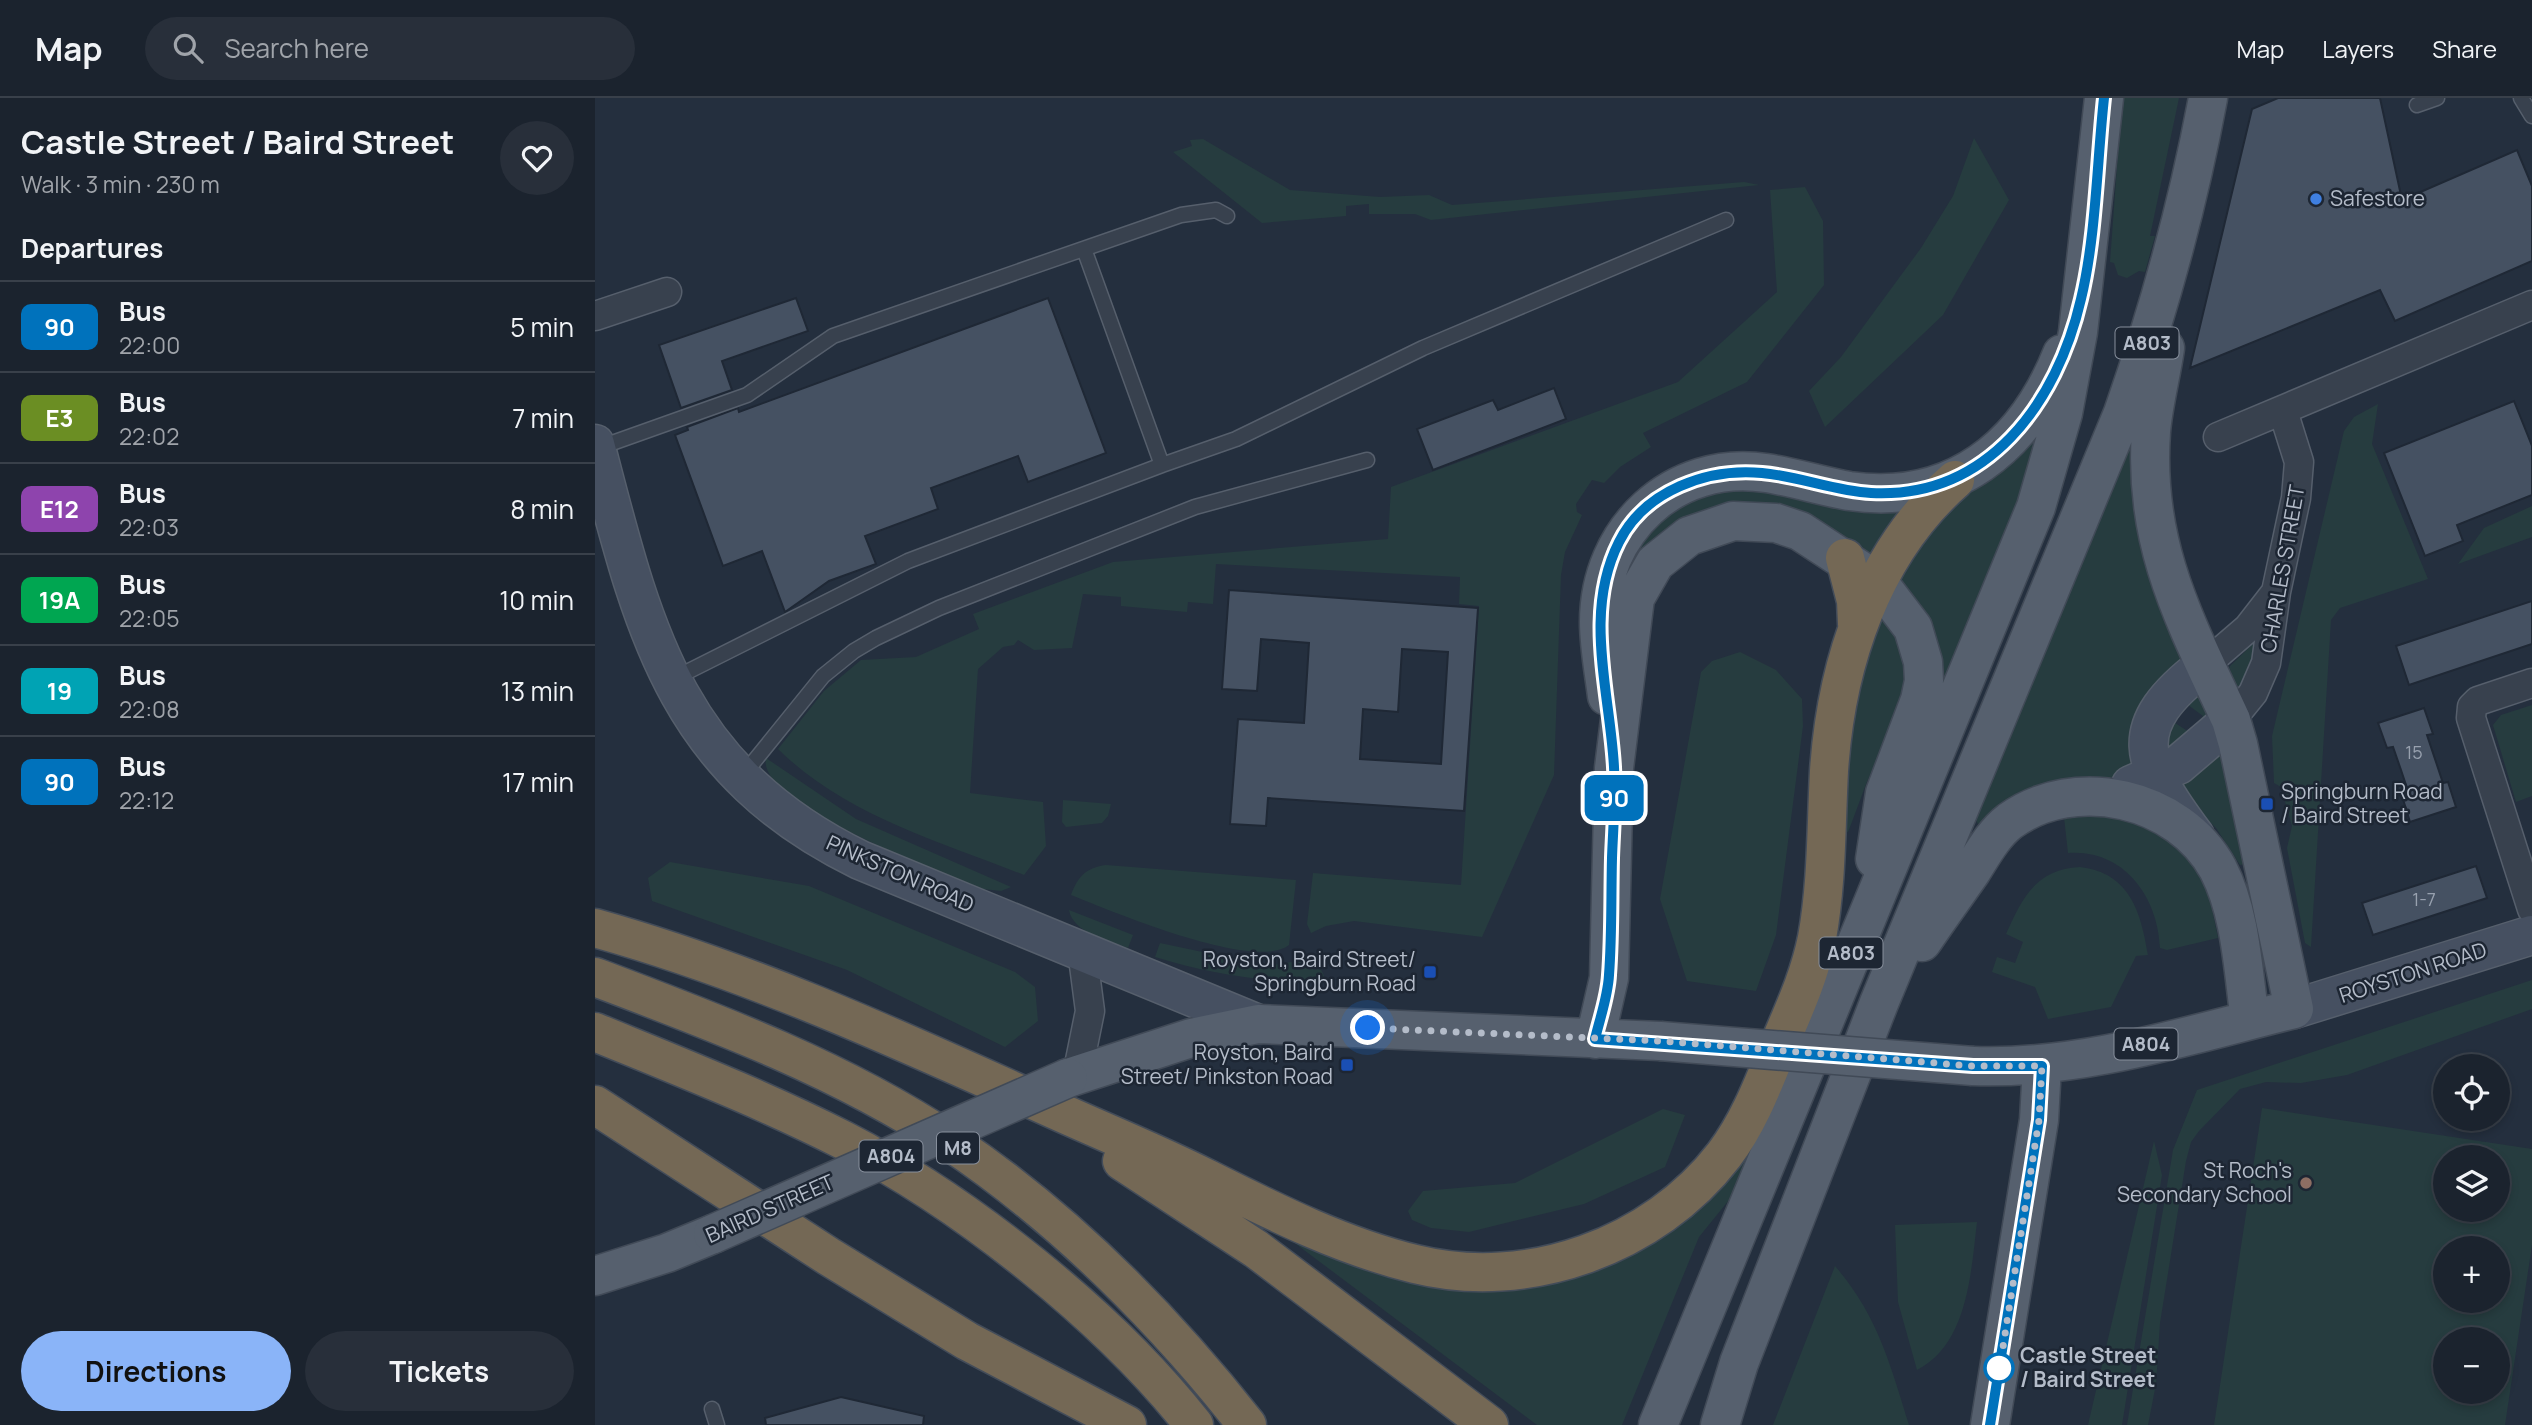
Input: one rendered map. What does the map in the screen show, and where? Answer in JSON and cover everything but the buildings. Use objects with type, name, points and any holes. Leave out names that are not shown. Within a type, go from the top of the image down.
[{"type":"highway","points":[[595,928],[729,972],[934,1056],[1201,1175],[1308,1228],[1361,1249],[1420,1266],[1468,1271],[1535,1267],[1581,1256],[1626,1237],[1676,1205],[1725,1153],[1759,1094],[1805,981],[1821,913],[1834,724],[1857,624],[1878,582],[1924,510],[1955,480]]},
{"type":"highway","points":[[1845,558],[1856,601],[1857,624]]},
{"type":"highway","name":"M8","points":[[595,977],[798,1058],[879,1100],[949,1141],[1067,1233],[1116,1278],[1173,1335],[1247,1425]]},
{"type":"highway","name":"M8","points":[[595,1032],[782,1110],[846,1141],[931,1192],[1012,1251],[1089,1314],[1162,1385],[1194,1425]]},
{"type":"highway","points":[[934,1056],[1085,1140],[1183,1200],[1363,1327],[1489,1425]]},
{"type":"highway","points":[[595,1105],[879,1288],[1044,1383],[1127,1425]]},
{"type":"highway","points":[[1044,1383],[1161,1425]]},
{"type":"main road","name":"A803","points":[[1595,1039],[1609,978],[1614,768],[1599,622],[1602,592],[1619,540],[1655,502],[1692,479],[1714,473],[1766,473],[1838,489],[1875,493],[1925,489],[1955,480],[2000,448],[2028,417],[2049,382],[2082,298],[2104,98]]},
{"type":"main road","name":"A803","points":[[1720,1425],[1739,1363],[1879,1003],[2123,413],[2153,322],[2186,201],[2208,98]]},
{"type":"main road","points":[[1879,1003],[1989,844],[2007,823],[2032,807],[2057,799],[2094,796],[2115,797],[2150,809],[2182,830],[2211,858],[2230,904],[2250,1020],[2294,1009],[2245,772],[2231,720],[2168,582],[2153,517],[2149,467],[2151,429],[2186,201]]},
{"type":"main road","name":"A803","points":[[1658,1425],[2036,507],[2072,372],[2088,249]]},
{"type":"main road","points":[[1614,768],[1635,598],[1655,562],[1689,536],[1710,527],[1755,520],[1800,531],[1878,582],[1913,628],[1923,662],[1924,681],[1920,700],[1885,793],[1866,916]]},
{"type":"main road","name":"A804","points":[[1258,1024],[1660,1041],[1973,1066],[2042,1066],[2250,1020]]},
{"type":"main road","name":"BAIRD STREET","points":[[595,1276],[713,1234],[1073,1077],[1191,1038],[1258,1024]]},
{"type":"main road","points":[[1990,1425],[2039,1120],[2042,1066]]},
{"type":"street","points":[[595,316],[667,292]]},
{"type":"street","points":[[2218,437],[2532,305]]},
{"type":"street","name":"CHARLES STREET","points":[[2231,720],[2253,693],[2266,663],[2276,592],[2299,479],[2296,445],[2283,411]]},
{"type":"street","name":"PINKSTON ROAD","points":[[596,446],[643,616],[670,680],[696,722],[742,776],[789,818],[835,848],[885,871],[1258,1024]]},
{"type":"street","points":[[2211,858],[2165,796],[2155,776],[2149,749],[2158,710],[2175,688],[2248,628],[2276,592]]},
{"type":"street","points":[[2532,683],[2478,701],[2472,707],[2471,718],[2532,909]]},
{"type":"street","points":[[2094,796],[2155,776],[2192,756],[2231,720]]},
{"type":"street","name":"ROYSTON ROAD","points":[[2294,1009],[2532,935]]},
{"type":"street","points":[[1073,1077],[1090,1011],[1082,950]]},
{"type":"lane","points":[[2417,105],[2437,98]]},
{"type":"lane","points":[[2521,98],[2532,116]]},
{"type":"lane","points":[[596,446],[747,395],[832,336],[1191,213],[1216,210],[1227,216]]},
{"type":"lane","points":[[670,680],[908,561],[1162,464],[1236,439],[1423,348],[1726,220]]},
{"type":"lane","points":[[1084,249],[1162,464]]},
{"type":"lane","points":[[742,776],[823,676],[854,651],[887,632],[939,608],[1195,507],[1367,460]]},
{"type":"lane","points":[[712,1409],[717,1425]]},
{"type":"green space","points":[[2122,98],[2179,98],[2150,236],[2155,236],[2145,272],[2139,271],[2127,278],[2118,275],[2114,263],[2110,262]]},
{"type":"green space","points":[[1974,138],[2009,200],[1943,315],[1825,427],[1809,391],[1841,357],[1921,248],[1953,196]]},
{"type":"green space","points":[[1203,139],[1290,190],[1380,197],[1429,195],[1452,205],[1744,182],[1759,185],[1431,220],[1415,214],[1369,214],[1369,204],[1346,206],[1346,216],[1262,223],[1173,152],[1192,146],[1190,140]]},
{"type":"green space","points":[[1805,187],[1823,221],[1824,285],[1747,382],[1643,433],[1651,447],[1620,467],[1604,483],[1592,480],[1576,504],[1577,512],[1582,515],[1565,552],[1561,575],[1554,775],[1482,937],[1354,921],[1326,926],[1311,933],[1307,924],[1313,873],[1461,885],[1479,606],[1459,604],[1460,577],[1216,564],[1213,604],[1188,602],[1187,612],[1121,606],[1121,597],[1083,594],[1072,648],[1034,650],[1018,640],[1014,645],[1003,647],[978,669],[970,793],[1043,802],[1046,846],[1024,875],[926,838],[863,809],[804,772],[778,749],[824,691],[861,660],[916,657],[979,629],[973,614],[1113,562],[1388,539],[1391,487],[1678,382],[1777,292],[1770,190]]},
{"type":"green space","points":[[2378,404],[2372,444],[2428,579],[2340,608],[2331,620],[2311,947],[2305,943],[2287,848],[2292,826],[2281,787],[2274,783],[2272,736],[2344,431],[2354,417]]},
{"type":"green space","points":[[2026,438],[2036,445],[2027,479],[1940,693],[1890,579],[1919,532]]},
{"type":"green space","points":[[2131,438],[2187,660],[2139,771],[2106,779],[1978,824],[1976,820]]},
{"type":"green space","points":[[1705,487],[1914,502],[1872,564],[1775,509],[1620,591],[1629,547]]},
{"type":"green space","points":[[2532,506],[2532,537],[2458,564],[2484,528]]},
{"type":"green space","points":[[1874,608],[1890,628],[1900,647],[1904,685],[1892,724],[1848,832],[1834,830]]},
{"type":"green space","points":[[2257,640],[2249,670],[2240,686],[2236,686],[2229,667]]},
{"type":"green space","points":[[1740,652],[1776,670],[1802,699],[1803,726],[1776,935],[1756,991],[1687,981],[1660,899],[1701,672],[1712,661]]},
{"type":"green space","points":[[2196,685],[2212,720],[2171,755],[2163,745],[2169,719],[2189,732],[2203,716],[2180,699]]},
{"type":"green space","points":[[2532,705],[2532,796],[2516,802],[2493,725],[2501,715]]},
{"type":"green space","points":[[2220,750],[2245,864],[2240,865],[2216,828],[2182,795],[2172,778]]},
{"type":"green space","points":[[766,758],[856,819],[1011,887],[1001,891],[983,889],[895,853],[820,816],[790,796],[771,776]]},
{"type":"green space","points":[[1063,800],[1111,804],[1108,816],[1102,823],[1066,827],[1062,822]]},
{"type":"green space","points":[[2063,808],[2161,827],[2200,872],[2210,899],[2218,938],[2167,950],[2160,948],[2153,911],[2134,880],[2106,859],[2088,854],[2068,853]]},
{"type":"green space","points":[[670,862],[809,886],[1015,972],[1035,987],[1038,1021],[1005,1047],[847,970],[652,901],[648,878]]},
{"type":"green space","points":[[1106,865],[1296,880],[1289,945],[1272,951],[1246,951],[1216,945],[1149,925],[1071,895],[1084,874],[1093,868]]},
{"type":"green space","points":[[2080,867],[2111,877],[2122,886],[2137,910],[2148,955],[2136,956],[2111,1007],[2048,1019],[2035,987],[1992,972],[1997,957],[2015,963],[2023,942],[2006,934],[2018,909],[2033,888],[2052,873]]},
{"type":"green space","points":[[1069,910],[1133,935],[1128,948],[1084,930],[1077,925]]},
{"type":"green space","points":[[1160,943],[1264,965],[1308,962],[1316,964],[1325,980],[1260,979],[1197,968],[1155,957]]},
{"type":"green space","points":[[2532,980],[2532,1009],[2347,1075],[2301,1083],[2266,1082],[2240,1089],[2199,1131],[2191,1142],[2186,1161],[2160,1323],[2156,1384],[2148,1425],[2127,1425],[2173,1150],[2197,1090]]},
{"type":"green space","points":[[2262,1108],[2506,1145],[2433,1145],[2433,1222],[2510,1222],[2510,1146],[2532,1149],[2532,1245],[2510,1392],[2510,1327],[2433,1327],[2433,1404],[2508,1404],[2505,1425],[2214,1425]]},
{"type":"green space","points":[[1663,1109],[1685,1115],[1665,1167],[1584,1204],[1469,1232],[1431,1228],[1412,1220],[1408,1211],[1423,1191],[1515,1183]]},
{"type":"green space","points":[[2154,1141],[2162,1175],[2122,1425],[2088,1425]]},
{"type":"green space","points":[[1743,1142],[1751,1152],[1729,1200],[1699,1237],[1622,1425],[1537,1425],[1280,1232],[1542,1277]]},
{"type":"green space","points":[[1977,1222],[1969,1284],[1957,1325],[1934,1358],[1917,1370],[1898,1302],[1895,1225]]},
{"type":"green space","points":[[1835,1266],[1862,1303],[1881,1341],[1909,1425],[1773,1425]]},
{"type":"bus line","name":"90","points":[[1990,1425],[2039,1120],[2042,1066],[1973,1066],[1660,1041],[1595,1039],[1609,978],[1614,768],[1599,622],[1602,592],[1619,540],[1636,519],[1655,502],[1692,479],[1714,473],[1766,473],[1850,491],[1897,492],[1940,486],[1955,480],[2000,448],[2028,417],[2049,382],[2082,298],[2104,98]]},
{"type":"place","name":"Safestore","points":[[2316,199]]},
{"type":"place","name":"Springburn Road / Baird Street","points":[[2267,804]]},
{"type":"place","name":"Royston, Baird Street/ Springburn Road","points":[[1430,972]]},
{"type":"place","name":"Royston, Baird Street/ Pinkston Road","points":[[1347,1065]]},
{"type":"place","name":"St Roch's Secondary School","points":[[2306,1183]]},
{"type":"place","name":"Castle Street / Baird Street","points":[[1999,1368]]},
{"type":"route","points":[[1368,1028],[1660,1041],[1973,1066],[2042,1066],[2039,1120],[1999,1372],[1999,1368]]}]
